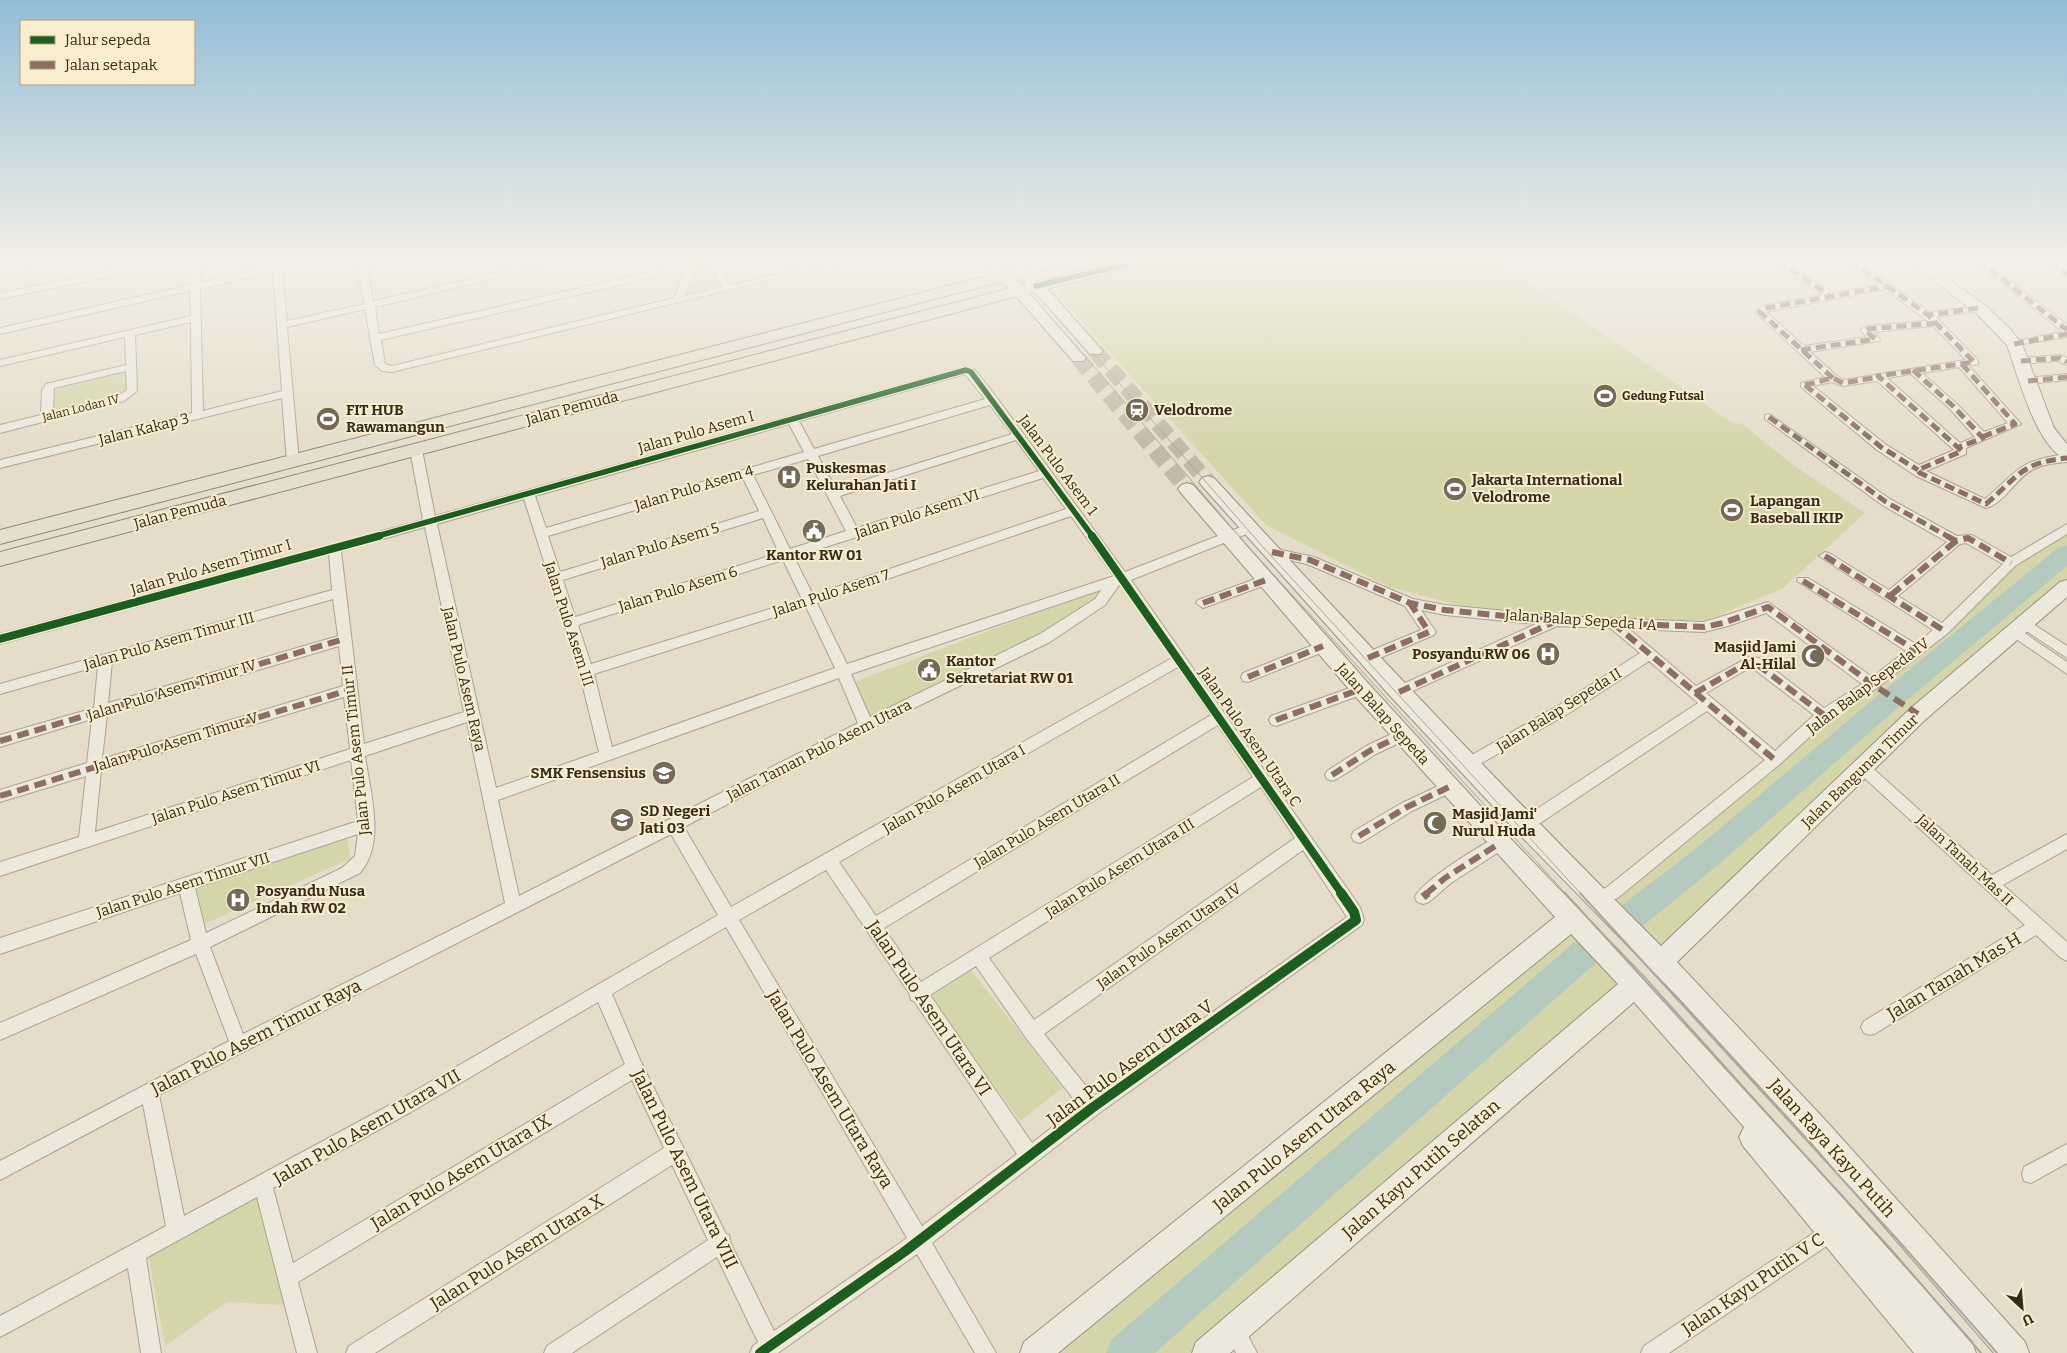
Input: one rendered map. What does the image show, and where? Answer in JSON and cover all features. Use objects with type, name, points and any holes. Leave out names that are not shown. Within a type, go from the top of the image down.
[{"type":"main road","name":"Jalan Pemuda","points":[[0,559],[416,450],[839,323]]},
{"type":"main road","name":"Jalan Pemuda","points":[[0,537],[293,462],[875,323]]},
{"type":"main road","points":[[1047,323],[1078,358]]},
{"type":"main road","points":[[1069,323],[1095,352]]},
{"type":"main road","points":[[1997,323],[2014,344],[2046,428],[2067,456]]},
{"type":"main road","name":"Jalan Balap Sepeda","points":[[1208,482],[1399,692],[1605,907]]},
{"type":"main road","name":"Jalan Balap Sepeda","points":[[1186,489],[1500,844],[1628,977]]},
{"type":"main road","name":"Jalan Bangunan Timur","points":[[1652,955],[1863,768],[1918,714],[2067,587]]},
{"type":"main road","points":[[1449,787],[1473,769]]},
{"type":"main road","name":"Jalan Raya Kayu Putih","points":[[1605,907],[1819,1132],[2014,1353]]},
{"type":"main road","name":"Jalan Pulo Asem Utara Raya","points":[[1035,1353],[1579,926]]},
{"type":"main road","points":[[1628,977],[1961,1353]]},
{"type":"main road","name":"Jalan Kayu Putih Selatan","points":[[1207,1353],[1628,977]]},
{"type":"main road","points":[[1667,1021],[1719,1096],[1830,1232],[1933,1353]]},
{"type":"street","points":[[0,331],[34,323]]},
{"type":"street","points":[[0,363],[173,323]]},
{"type":"street","points":[[196,323],[198,416]]},
{"type":"street","points":[[291,323],[283,325],[293,462]]},
{"type":"street","points":[[371,323],[382,367],[392,369],[587,323]]},
{"type":"street","points":[[374,338],[437,323]]},
{"type":"street","points":[[1772,323],[1833,378],[1843,383],[1878,378],[1882,374],[1972,363],[1974,360],[1937,323]]},
{"type":"street","points":[[1801,350],[1873,340],[1875,338],[1865,330],[1867,328],[1935,323]]},
{"type":"street","points":[[2057,323],[2067,332]]},
{"type":"street","points":[[2014,344],[2067,332]]},
{"type":"street","name":"Jalan Lodan IV","points":[[0,428],[125,397],[132,391],[130,333]]},
{"type":"street","points":[[2021,361],[2060,358],[2067,362]]},
{"type":"street","points":[[1959,448],[1982,441],[1982,437],[2015,424],[1962,364]]},
{"type":"street","points":[[47,417],[47,390],[50,386],[130,367]]},
{"type":"street","name":"Jalan Pulo Asem 1","points":[[969,370],[1075,510],[1117,580]]},
{"type":"street","name":"Jalan Pulo Asem I","points":[[430,522],[969,370]]},
{"type":"street","points":[[1913,370],[1953,406],[1982,437]]},
{"type":"street","points":[[2028,381],[2067,377]]},
{"type":"street","points":[[1833,378],[1805,385],[1882,447],[1922,474],[1986,504],[2026,466],[2048,459],[2067,456]]},
{"type":"street","points":[[1878,378],[1959,448],[1962,453],[1918,470]]},
{"type":"street","name":"Jalan Kakap 3","points":[[0,464],[289,393]]},
{"type":"street","name":"Jalan Pulo Asem 4","points":[[540,534],[993,400]]},
{"type":"street","points":[[1769,417],[1886,502],[1956,541]]},
{"type":"street","points":[[792,419],[854,534]]},
{"type":"street","points":[[833,494],[1018,436]]},
{"type":"street","name":"Jalan Pulo Asem Raya","points":[[416,450],[514,907]]},
{"type":"street","points":[[746,472],[810,601],[866,725]]},
{"type":"street","name":"Jalan Pulo Asem VI","points":[[787,555],[1046,473]]},
{"type":"street","name":"Jalan Pulo Asem III","points":[[528,493],[586,671],[608,756]]},
{"type":"street","name":"Jalan Pulo Asem 7","points":[[586,671],[810,601],[1075,510]]},
{"type":"street","name":"Jalan Pulo Asem 5","points":[[555,578],[766,513]]},
{"type":"street","name":"Jalan Pulo Asem Timur I","points":[[0,639],[430,522]]},
{"type":"street","points":[[491,796],[843,671],[1117,580],[1250,528]]},
{"type":"street","name":"Jalan Balap Sepeda IV","points":[[1605,907],[1613,892],[1775,760],[1824,715],[1872,684],[1944,630],[2011,563],[2067,528]]},
{"type":"street","points":[[1891,595],[1956,541],[1968,538],[2011,563]]},
{"type":"street","name":"Jalan Pulo Asem Timur II","points":[[0,1032],[200,944],[353,870],[359,864],[365,852],[366,825],[352,689],[338,593],[334,547]]},
{"type":"street","name":"Jalan Balap Sepeda I A","points":[[1272,552],[1310,560],[1410,603],[1445,610],[1556,621],[1704,627],[1723,623],[1768,608],[1872,684]]},
{"type":"street","name":"Jalan Pulo Asem 6","points":[[570,623],[787,555]]},
{"type":"street","points":[[1825,556],[1891,595],[1944,630]]},
{"type":"street","name":"Jalan Pulo Asem Utara C","points":[[1117,580],[1180,660],[1354,912]]},
{"type":"street","name":"Jalan Taman Pulo Asem Utara","points":[[514,907],[866,725],[1045,638],[1100,602],[1117,580]]},
{"type":"street","points":[[1203,603],[1266,580]]},
{"type":"street","points":[[1803,581],[1917,651]]},
{"type":"street","name":"Jalan Pulo Asem Timur III","points":[[0,689],[338,593]]},
{"type":"street","points":[[1368,658],[1429,632],[1410,603]]},
{"type":"street","points":[[1399,692],[1556,621]]},
{"type":"street","points":[[1613,623],[1775,760]]},
{"type":"street","points":[[2019,627],[2067,653]]},
{"type":"street","points":[[2019,627],[2067,669]]},
{"type":"street","name":"Jalan Pulo Asem Timur IV","points":[[0,741],[344,639]]},
{"type":"street","points":[[1248,677],[1323,646]]},
{"type":"street","name":"Jalan Balap Sepeda II","points":[[1473,769],[1649,654]]},
{"type":"street","points":[[86,841],[106,659]]},
{"type":"street","name":"Jalan Pulo Asem Utara I","points":[[729,918],[1180,660]]},
{"type":"street","points":[[1695,693],[1749,662],[1754,662],[1824,715]]},
{"type":"street","name":"Jalan Pulo Asem Timur V","points":[[0,796],[352,689]]},
{"type":"street","points":[[1276,720],[1361,689]]},
{"type":"street","points":[[1525,824],[1539,817],[1707,704]]},
{"type":"street","name":"Jalan Pulo Asem Timur VI","points":[[0,869],[472,715]]},
{"type":"street","name":"Jalan Pulo Asem Utara II","points":[[875,925],[1220,717]]},
{"type":"street","points":[[1332,775],[1371,750],[1402,735]]},
{"type":"street","name":"Jalan Tanah Mas II","points":[[1863,768],[2067,952]]},
{"type":"street","name":"Jalan Pulo Asem Utara III","points":[[918,994],[1262,779]]},
{"type":"street","points":[[1359,836],[1407,807],[1449,787]]},
{"type":"street","name":"Jalan Pulo Asem Timur VII","points":[[0,946],[366,825]]},
{"type":"street","name":"Jalan Pulo Asem Utara Raya","points":[[674,825],[986,1353]]},
{"type":"street","name":"Jalan Pulo Asem Utara IV","points":[[1032,1032],[1305,840]]},
{"type":"street","points":[[1990,884],[2067,841]]},
{"type":"street","points":[[1423,897],[1445,878],[1500,844]]},
{"type":"street","name":"Jalan Pulo Asem Utara VI","points":[[829,861],[875,925],[918,994],[1029,1155]]},
{"type":"street","points":[[186,883],[200,944],[239,1046]]},
{"type":"street","name":"Jalan Pulo Asem Timur Raya","points":[[0,1171],[149,1091],[514,907]]},
{"type":"street","name":"Jalan Pulo Asem Utara V","points":[[765,1349],[918,1240],[1092,1108],[1350,925],[1356,920],[1354,912]]},
{"type":"street","name":"Jalan Pulo Asem Utara VII","points":[[0,1327],[263,1185],[729,918]]},
{"type":"street","name":"Jalan Tanah Mas H","points":[[1870,1026],[2037,926]]},
{"type":"street","points":[[979,957],[1032,1032],[1092,1108]]},
{"type":"street","name":"Jalan Pulo Asem Utara VIII","points":[[602,991],[635,1068],[722,1242],[765,1349]]},
{"type":"street","name":"Jalan Pulo Asem Utara IX","points":[[288,1277],[635,1068]]},
{"type":"street","points":[[149,1091],[176,1231]]},
{"type":"street","name":"Jalan Pulo Asem Utara X","points":[[356,1353],[677,1151]]},
{"type":"street","points":[[2031,1174],[2067,1153]]},
{"type":"street","points":[[263,1185],[308,1353]]},
{"type":"street","name":"Jalan Kayu Putih V C","points":[[1651,1353],[1830,1232]]},
{"type":"street","points":[[554,1353],[722,1242]]},
{"type":"street","points":[[136,1254],[151,1353]]},
{"type":"street","points":[[1234,1329],[1247,1353]]},
{"type":"green space","points":[[1083,323],[1587,323],[1734,424],[1741,423],[1793,465],[1865,513],[1782,589],[1707,620],[1570,626],[1467,607],[1389,587],[1267,526]]},
{"type":"green space","points":[[127,370],[127,393],[53,411],[53,387]]},
{"type":"green space","points":[[2067,528],[2067,587],[1660,963],[1599,900],[1917,651],[2011,563]]},
{"type":"green space","points":[[1108,585],[1093,604],[871,730],[849,684]]},
{"type":"green space","points":[[347,836],[350,859],[204,924],[193,889]]},
{"type":"green space","points":[[1572,918],[1635,985],[1209,1353],[1036,1353]]},
{"type":"green space","points":[[967,965],[1063,1088],[1020,1121],[927,991]]},
{"type":"green space","points":[[257,1192],[285,1305],[227,1302],[165,1346],[148,1254]]},
{"type":"waterway","points":[[1632,916],[1709,855],[1892,698],[2067,553]]},
{"type":"waterway","points":[[1126,1353],[1587,951]]},
{"type":"tunnel","points":[[1095,351],[1208,482]]},
{"type":"tunnel","points":[[1078,358],[1187,489]]},
{"type":"tram line","points":[[1093,353],[1262,546],[1581,894]]},
{"type":"tram line","points":[[1085,356],[1250,549],[1566,894]]},
{"type":"tram line","points":[[1565,893],[1888,1246],[1981,1353]]},
{"type":"tram line","points":[[1580,893],[1897,1239],[1997,1353]]},
{"type":"marked path","points":[[1772,323],[1833,378]]},
{"type":"marked path","points":[[1801,350],[1875,339],[1865,330],[1867,329],[1935,323]]},
{"type":"marked path","points":[[1936,323],[1974,362],[1878,376],[1962,451],[1918,470],[1920,473],[1986,504],[2028,467],[2037,463],[2067,458]]},
{"type":"marked path","points":[[2058,323],[2067,330]]},
{"type":"marked path","points":[[2014,344],[2067,334]]},
{"type":"marked path","points":[[2021,361],[2060,358],[2067,362]]},
{"type":"marked path","points":[[1962,364],[2015,424],[1982,437]]},
{"type":"marked path","points":[[1913,370],[1953,406],[1983,438],[1959,447]]},
{"type":"marked path","points":[[1805,385],[1833,378],[1843,383],[1879,377]]},
{"type":"marked path","points":[[2028,381],[2067,377]]},
{"type":"marked path","points":[[1805,385],[1881,447],[1918,470]]},
{"type":"marked path","points":[[1769,417],[1886,502],[1956,541],[1968,538],[2011,563]]},
{"type":"marked path","points":[[1891,595],[1956,541]]},
{"type":"marked path","points":[[1272,552],[1310,560],[1410,603],[1445,610],[1556,621],[1704,627],[1723,623],[1768,607],[1872,684],[1918,714]]},
{"type":"marked path","points":[[1825,556],[1943,630]]},
{"type":"marked path","points":[[1203,603],[1266,580]]},
{"type":"marked path","points":[[1803,581],[1917,651]]},
{"type":"marked path","points":[[1368,658],[1429,632],[1410,603]]},
{"type":"marked path","points":[[1399,692],[1556,621]]},
{"type":"marked path","points":[[1613,623],[1775,760]]},
{"type":"marked path","points":[[0,741],[344,639]]},
{"type":"marked path","points":[[1248,677],[1323,646]]},
{"type":"marked path","points":[[1695,693],[1749,662],[1754,662],[1824,715]]},
{"type":"marked path","points":[[0,796],[352,689]]},
{"type":"marked path","points":[[1276,720],[1361,689]]},
{"type":"marked path","points":[[1332,775],[1371,750],[1402,735]]},
{"type":"marked path","points":[[1359,836],[1407,807],[1449,787]]},
{"type":"marked path","points":[[1423,897],[1445,878],[1500,843]]},
{"type":"cycle path","points":[[0,639],[412,527],[966,370],[971,372],[1070,505],[1166,639],[1354,912],[1356,920],[1092,1108],[904,1252],[760,1353]]},
{"type":"place","name":"Gedung Futsal","points":[[1605,396]]},
{"type":"place","name":"Velodrome","points":[[1137,410]]},
{"type":"place","name":"FIT HUB Rawamangun","points":[[328,419]]},
{"type":"place","name":"Puskesmas Kelurahan Jati I","points":[[789,477]]},
{"type":"place","name":"Jakarta International Velodrome","points":[[1455,489]]},
{"type":"place","name":"Lapangan Baseball IKIP","points":[[1732,510]]},
{"type":"place","name":"Kantor RW 01","points":[[814,531]]},
{"type":"place","name":"Posyandu RW 06","points":[[1548,654]]},
{"type":"place","name":"Masjid Jami Al-Hilal","points":[[1813,656]]},
{"type":"place","name":"Kantor Sekretariat RW 01","points":[[929,670]]},
{"type":"place","name":"SMK Fensensius","points":[[664,773]]},
{"type":"place","name":"SD Negeri Jati 03","points":[[622,820]]},
{"type":"place","name":"Masjid Jami' Nurul Huda","points":[[1435,823]]},
{"type":"place","name":"Posyandu Nusa Indah RW 02","points":[[238,900]]}]
